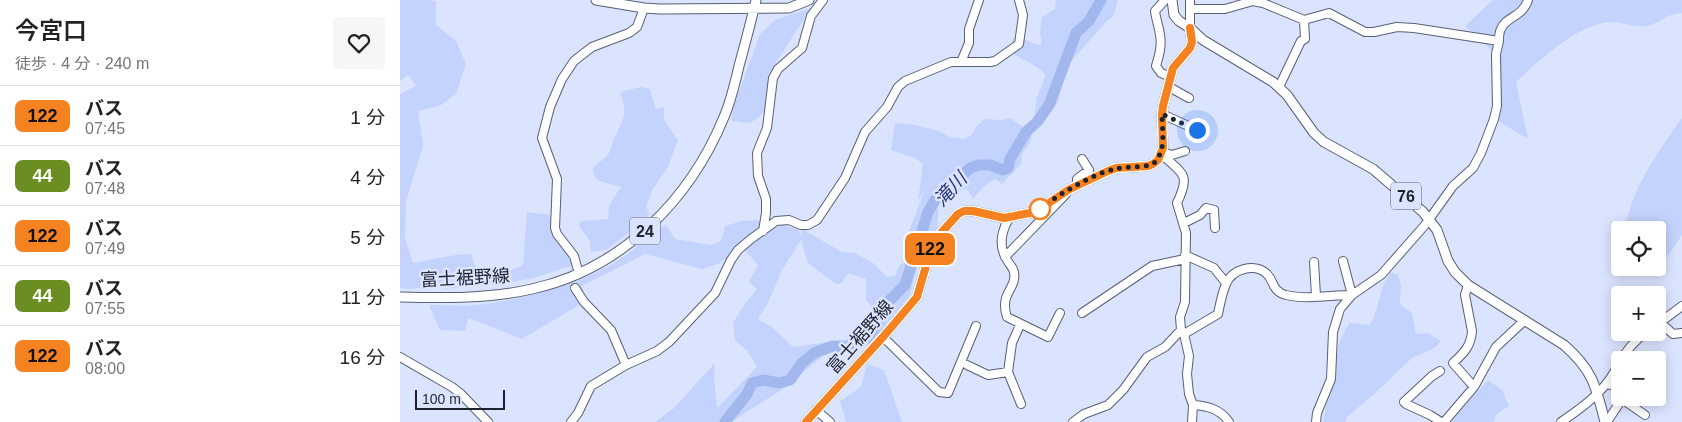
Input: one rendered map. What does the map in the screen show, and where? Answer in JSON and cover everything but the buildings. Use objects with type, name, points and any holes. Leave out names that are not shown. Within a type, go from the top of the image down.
[{"type":"main road","points":[[596,0],[646,5],[756,4],[788,8],[809,0]]},
{"type":"main road","name":"76","points":[[1172,0],[1174,15],[1179,21],[1203,40],[1262,74],[1280,87],[1314,133],[1324,142],[1384,176],[1414,202],[1437,230],[1448,261],[1455,272],[1468,285],[1564,345],[1578,358],[1591,376],[1606,422]]},
{"type":"main road","name":"富士裾野線","points":[[400,297],[484,297],[533,289],[578,274],[618,252],[641,235],[662,216],[680,195],[695,174],[712,144],[725,115],[756,4]]},
{"type":"main road","points":[[1162,153],[1162,114],[1176,63],[1190,48],[1192,42],[1190,28]]},
{"type":"main road","name":"富士裾野線","points":[[806,422],[917,297],[933,242],[958,214],[964,211],[973,211],[1010,218],[1030,213],[1040,209],[1068,190],[1116,168],[1153,164],[1162,153]]},
{"type":"street","points":[[763,231],[766,199],[758,176],[758,153],[767,128],[773,78],[778,69],[802,48],[811,16],[824,0]]},
{"type":"street","points":[[961,62],[969,43],[969,29],[979,0]]},
{"type":"street","points":[[571,422],[578,413],[591,386],[626,365],[657,351],[669,342],[715,293],[738,250],[776,221],[789,220],[801,226],[808,225],[817,220],[845,178],[865,132],[887,107],[898,87],[905,81],[951,62],[990,62],[1009,52],[1019,44],[1023,15],[1018,0]]},
{"type":"street","points":[[1165,0],[1155,11],[1161,47],[1156,66],[1161,73],[1171,77]]},
{"type":"street","points":[[1190,0],[1190,28]]},
{"type":"street","points":[[1316,422],[1317,413],[1331,379],[1333,332],[1340,309],[1352,295],[1381,275],[1429,220],[1453,186],[1473,168],[1481,153],[1498,106],[1496,54],[1501,27],[1526,7],[1528,0]]},
{"type":"street","points":[[1190,9],[1225,9],[1254,1],[1264,3],[1304,20],[1328,13],[1337,16],[1364,32],[1397,27],[1414,28],[1499,40]]},
{"type":"street","points":[[577,267],[574,256],[557,234],[555,228],[557,179],[542,143],[550,107],[562,79],[574,61],[592,47],[630,33],[637,27],[646,5]]},
{"type":"street","points":[[1280,87],[1301,41],[1305,39],[1304,20]]},
{"type":"street","points":[[1169,87],[1189,98]]},
{"type":"street","points":[[1162,114],[1197,130]]},
{"type":"street","points":[[1162,153],[1172,155],[1185,151]]},
{"type":"street","points":[[1162,153],[1183,174],[1185,179],[1177,204],[1186,233],[1185,302],[1180,317],[1189,356],[1187,374],[1188,394],[1193,405],[1192,422]]},
{"type":"street","points":[[1078,185],[1078,178],[1089,170],[1082,158]]},
{"type":"street","points":[[1005,257],[1064,197],[1068,190]]},
{"type":"street","points":[[1184,223],[1200,214],[1206,208],[1210,208],[1214,210],[1215,228]]},
{"type":"street","points":[[1010,218],[1002,234],[1001,247],[1014,271],[1013,287],[1006,298],[1004,307],[1007,317],[1048,338],[1060,313]]},
{"type":"street","points":[[1082,313],[1152,266],[1185,257],[1214,268],[1226,283]]},
{"type":"street","points":[[1343,261],[1352,295]]},
{"type":"street","points":[[1314,262],[1316,296]]},
{"type":"street","points":[[1073,422],[1084,414],[1108,405],[1147,357],[1165,347],[1182,332],[1218,314],[1226,283],[1237,272],[1247,268],[1254,268],[1264,272],[1270,278],[1272,286],[1279,292],[1298,296],[1352,295]]},
{"type":"street","points":[[1468,285],[1465,295],[1472,337],[1468,350],[1454,363],[1474,387]]},
{"type":"street","points":[[575,288],[588,307],[611,330],[626,365]]},
{"type":"street","points":[[1666,318],[1682,306]]},
{"type":"street","points":[[1440,371],[1404,402],[1443,422],[1474,387],[1496,347],[1525,320]]},
{"type":"street","points":[[1020,324],[1012,343],[1008,372],[1020,404]]},
{"type":"street","points":[[883,337],[939,392],[948,393],[976,326]]},
{"type":"street","points":[[1666,328],[1673,334],[1682,333]]},
{"type":"street","points":[[1626,351],[1636,341]]},
{"type":"street","points":[[400,358],[462,394],[488,422]]},
{"type":"street","points":[[967,365],[988,375],[1008,372]]},
{"type":"street","points":[[1561,422],[1598,394],[1611,377]]},
{"type":"street","points":[[1607,384],[1611,385]]},
{"type":"street","points":[[1193,405],[1206,406],[1218,410],[1229,422]]},
{"type":"street","points":[[1606,422],[1617,406]]},
{"type":"street","points":[[1632,406],[1645,415]]},
{"type":"street","points":[[816,410],[830,422]]},
{"type":"shaded area","points":[[400,0],[431,0],[436,2],[436,25],[456,41],[466,64],[456,94],[441,105],[418,111],[423,145],[406,202],[405,239],[413,263],[471,254],[476,268],[501,275],[523,265],[527,212],[550,215],[552,232],[572,258],[574,265],[533,278],[502,284],[443,289],[467,274],[443,286],[400,288],[400,94],[416,86],[408,75],[400,81]]},
{"type":"shaded area","points":[[1056,0],[1118,0],[1113,16],[1067,66],[1058,102],[1044,122],[1032,133],[1031,141],[1022,154],[1021,164],[1002,184],[995,179],[983,187],[973,199],[967,189],[948,195],[939,203],[937,231],[930,241],[920,265],[918,264],[910,295],[876,337],[863,346],[853,347],[830,342],[862,337],[868,329],[872,307],[866,300],[866,279],[848,273],[842,283],[836,284],[808,263],[801,240],[782,270],[769,301],[758,319],[772,327],[793,347],[828,342],[829,351],[783,389],[731,422],[655,422],[673,409],[715,363],[714,377],[717,408],[757,367],[747,350],[735,341],[733,323],[757,289],[749,282],[758,265],[745,250],[767,232],[782,225],[799,229],[801,236],[802,229],[842,252],[855,253],[873,263],[887,277],[895,276],[900,264],[911,261],[909,259],[909,231],[925,190],[918,200],[923,164],[915,158],[891,150],[895,123],[915,125],[939,131],[950,137],[963,139],[972,135],[975,128],[985,119],[1001,120],[1010,118],[1023,127],[1034,119],[1037,97],[1046,74],[1014,53],[1012,39],[1023,39],[1040,45],[1042,42],[1040,34],[1042,17],[1055,9]]},
{"type":"shaded area","points":[[1493,0],[1682,0],[1682,13],[1677,13],[1647,26],[1612,22],[1599,24],[1586,28],[1560,44],[1516,82],[1528,139],[1498,121],[1496,54],[1465,26]]},
{"type":"shaded area","points":[[811,8],[768,75],[775,85],[769,101],[760,116],[751,122],[731,121],[734,106],[760,34],[775,20]]},
{"type":"shaded area","points":[[641,87],[650,89],[656,109],[664,107],[664,120],[678,140],[668,167],[653,189],[646,206],[649,214],[642,223],[606,250],[591,252],[590,241],[579,226],[581,221],[608,219],[609,205],[621,187],[597,180],[592,169],[609,153],[623,118],[624,108],[620,94],[624,91]]},
{"type":"shaded area","points":[[1682,118],[1682,235],[1666,259],[1666,221],[1627,221],[1639,186]]},
{"type":"shaded area","points":[[761,220],[762,226],[728,257],[718,264],[702,269],[645,254],[582,286],[585,297],[584,302],[522,339],[468,318],[465,331],[440,330],[429,305],[465,306],[486,304],[519,298],[573,282],[606,268],[666,225],[675,239],[711,245],[721,241],[725,226],[742,221]]},
{"type":"shaded area","points":[[1391,272],[1398,275],[1401,285],[1400,304],[1412,313],[1416,334],[1428,333],[1441,341],[1436,347],[1412,358],[1347,417],[1345,422],[1323,422],[1339,343],[1349,323],[1370,325],[1384,284]]},
{"type":"shaded area","points":[[867,364],[884,370],[902,422],[846,422],[840,401],[861,387]]},
{"type":"shaded area","points":[[1488,380],[1502,390],[1509,406],[1496,415],[1493,422],[1452,422],[1452,420]]},
{"type":"waterway","name":"滝川","points":[[725,422],[747,394],[752,383],[763,380],[779,383],[790,380],[802,363],[814,353],[833,346],[847,347],[866,339],[876,326],[885,305],[905,285],[928,212],[935,200],[946,192],[970,168],[979,165],[990,165],[1003,170],[1008,168],[1010,159],[1026,132],[1037,122],[1049,105],[1076,33],[1089,21],[1101,0]]},
{"type":"bus line","name":"122","points":[[806,422],[917,297],[922,286],[933,242],[958,214],[964,211],[973,211],[1010,218],[1030,213],[1040,209],[1068,190],[1108,171],[1116,168],[1148,166],[1158,160],[1163,148],[1163,106],[1173,68],[1190,48],[1192,42],[1190,28]]},
{"type":"route","points":[[1040,209],[1068,190],[1108,171],[1116,168],[1153,164],[1158,160],[1163,148],[1162,114],[1197,130]]}]
